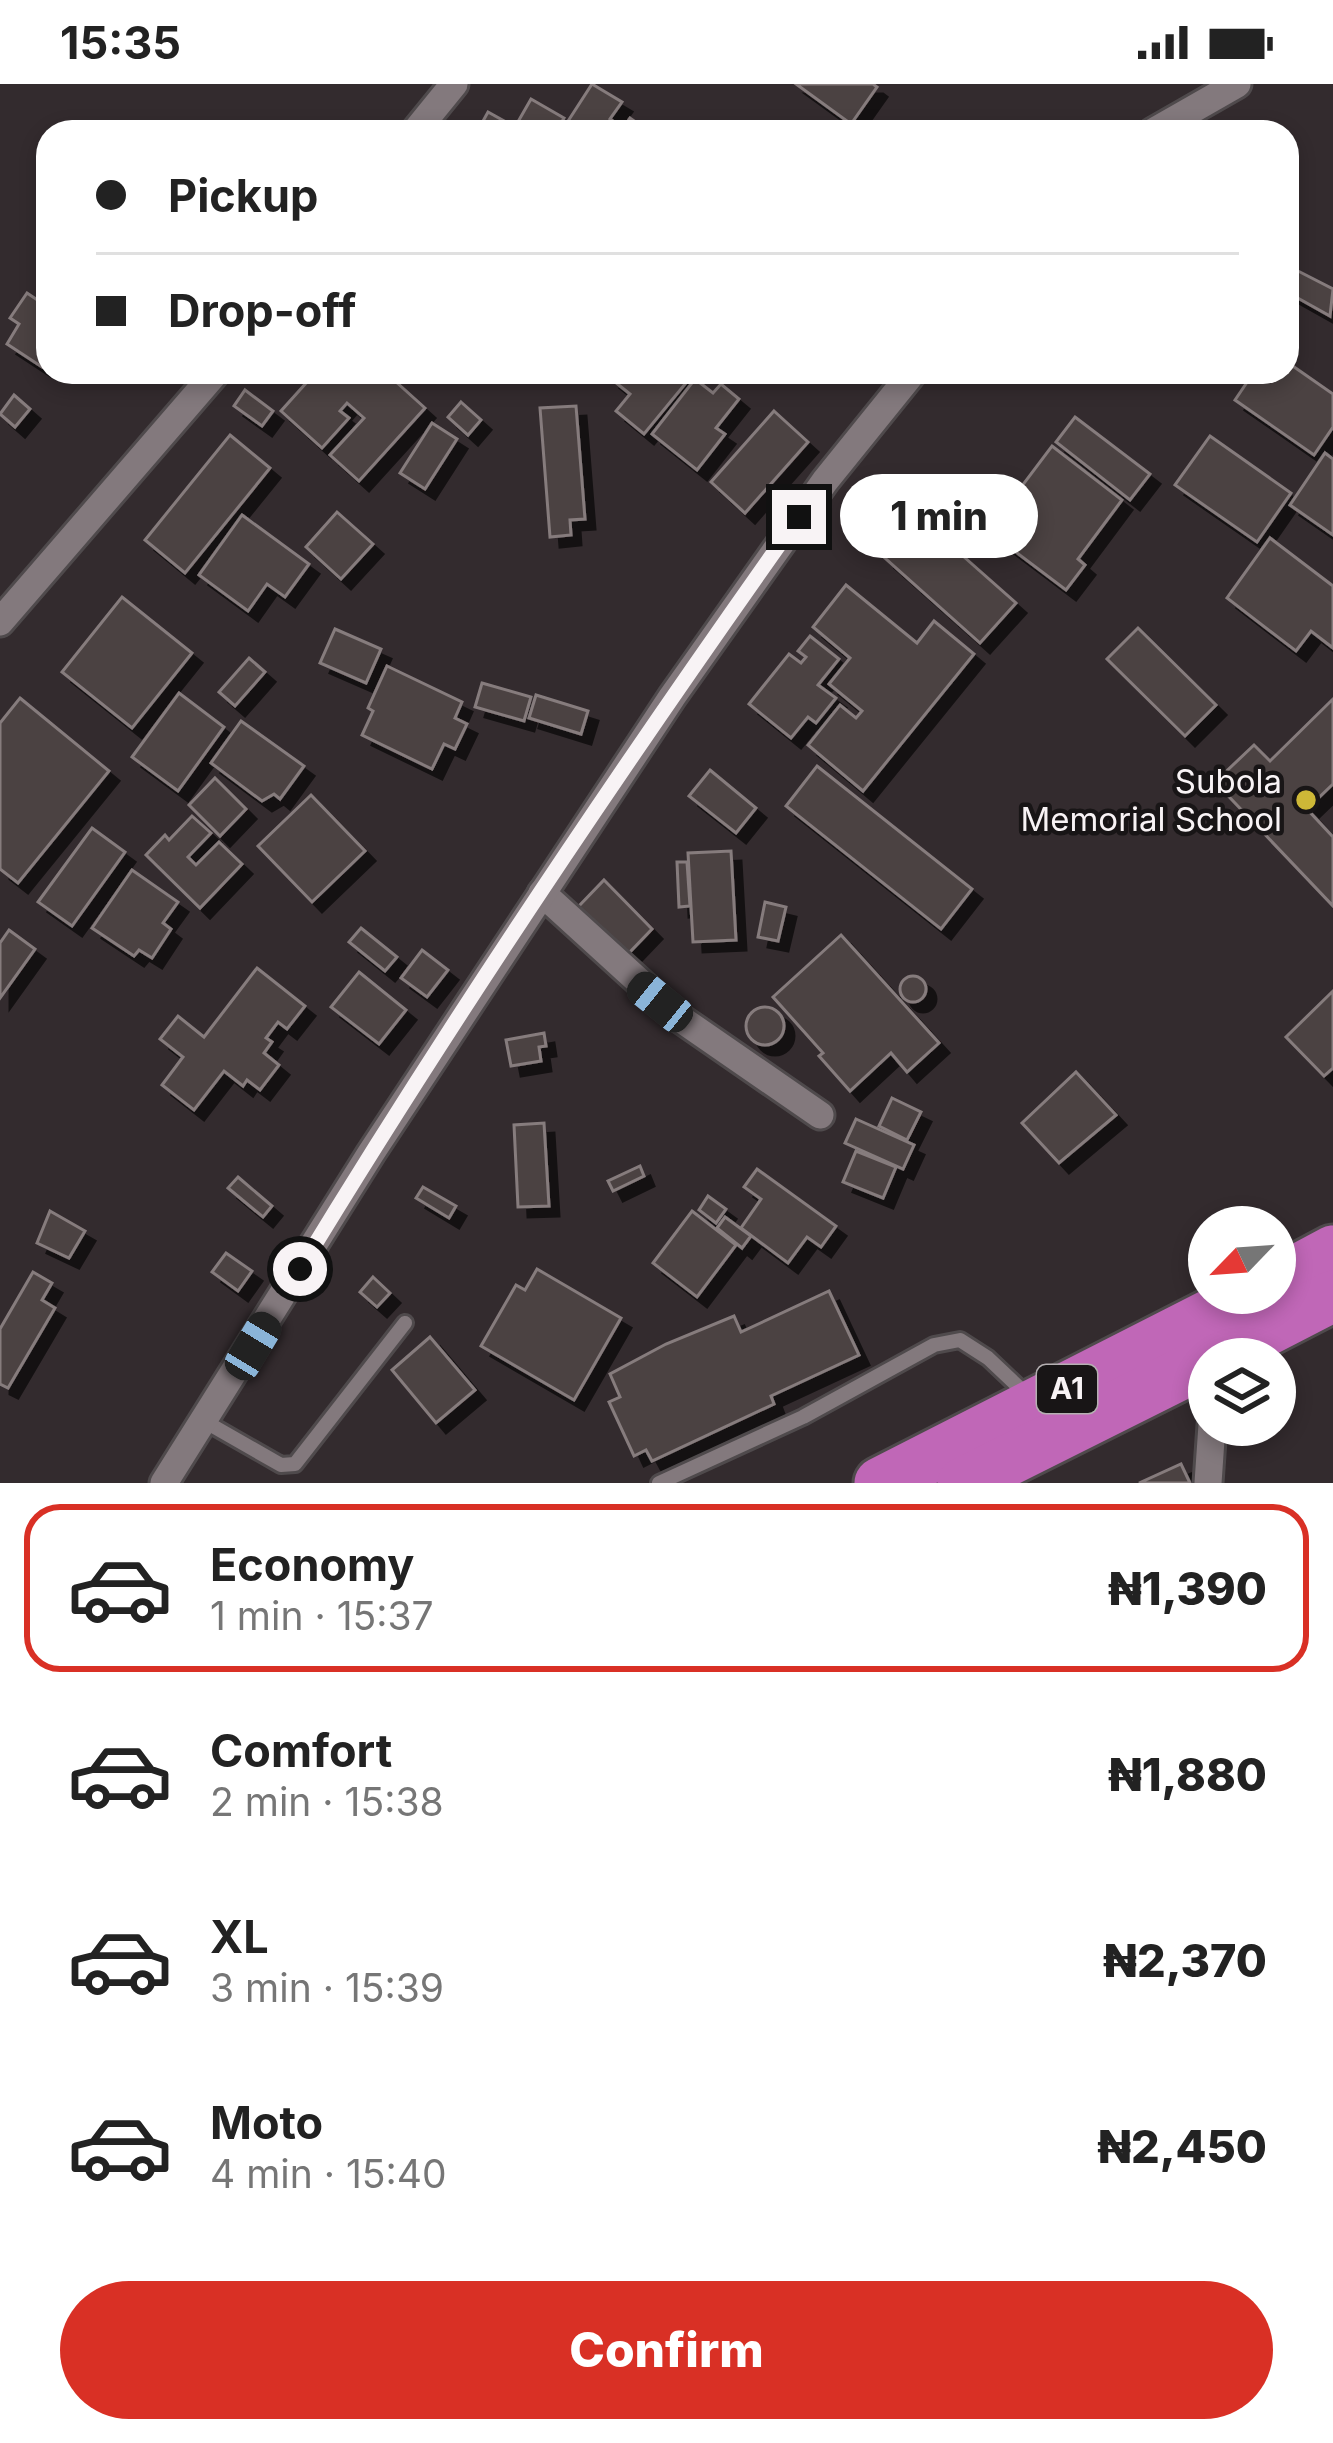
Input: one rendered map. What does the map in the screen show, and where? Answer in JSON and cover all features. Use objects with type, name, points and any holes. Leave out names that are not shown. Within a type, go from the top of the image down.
[{"type":"highway","points":[[1296,1271],[1333,1251]]},
{"type":"highway","name":"A1","points":[[1253,1338],[1333,1296]]},
{"type":"highway","name":"A1","points":[[880,1483],[1212,1314]]},
{"type":"highway","name":"A1","points":[[963,1483],[1188,1371]]},
{"type":"street","points":[[425,120],[454,84]]},
{"type":"street","points":[[1174,120],[1237,84]]},
{"type":"street","points":[[0,622],[206,384]]},
{"type":"street","points":[[164,1483],[371,1153],[672,697],[812,499],[903,384]]},
{"type":"street","points":[[542,893],[678,1017],[820,1115]]},
{"type":"street","points":[[1208,1483],[1211,1446]]},
{"type":"lane","points":[[204,1421],[280,1465],[295,1465],[405,1323]]},
{"type":"lane","points":[[659,1483],[803,1417],[934,1345],[960,1340],[988,1358],[1037,1405]]},
{"type":"building","points":[[592,84],[622,102],[611,120],[569,120]]},
{"type":"building","points":[[796,84],[877,87],[854,120],[846,120]]},
{"type":"building","points":[[531,99],[564,118],[563,120],[519,120]]},
{"type":"building","points":[[1299,272],[1333,289],[1330,316],[1299,299]]},
{"type":"building","points":[[27,293],[36,299],[36,363],[7,344],[19,324],[10,318]]},
{"type":"building","points":[[1299,370],[1333,394],[1333,427],[1314,455],[1235,400],[1246,384],[1299,384]]},
{"type":"building","points":[[305,384],[398,384],[425,408],[359,481],[330,455],[364,418],[347,403],[340,411],[349,418],[322,448],[281,411]]},
{"type":"building","points":[[618,384],[685,384],[644,434],[616,411],[630,394]]},
{"type":"building","points":[[691,384],[701,384],[713,393],[721,384],[739,399],[716,428],[725,434],[697,470],[652,434]]},
{"type":"building","points":[[245,390],[273,411],[262,426],[234,406]]},
{"type":"building","points":[[14,395],[30,409],[15,427],[0,414]]},
{"type":"building","points":[[461,402],[481,420],[468,435],[448,417]]},
{"type":"building","points":[[576,406],[585,519],[570,520],[571,535],[550,537],[540,408]]},
{"type":"building","points":[[774,411],[808,442],[745,513],[711,482]]},
{"type":"building","points":[[1075,417],[1150,474],[1130,500],[1056,442]]},
{"type":"building","points":[[432,423],[457,439],[425,489],[400,473]]},
{"type":"building","points":[[230,435],[270,468],[185,573],[145,540]]},
{"type":"building","points":[[1210,436],[1291,493],[1257,542],[1175,485]]},
{"type":"building","points":[[1052,446],[1122,500],[1078,559],[1085,565],[1066,590],[988,531]]},
{"type":"building","points":[[1325,453],[1333,459],[1333,535],[1290,505]]},
{"type":"building","points":[[337,512],[373,544],[341,579],[306,547]]},
{"type":"building","points":[[242,515],[309,564],[285,597],[267,584],[248,611],[199,575]]},
{"type":"building","points":[[920,518],[1016,603],[980,643],[885,558]]},
{"type":"building","points":[[1270,538],[1333,586],[1333,648],[1311,631],[1296,651],[1227,598]]},
{"type":"building","points":[[846,585],[917,643],[934,621],[974,654],[863,791],[808,745],[840,705],[856,718],[862,711],[829,684],[850,658],[813,627]]},
{"type":"building","points":[[122,597],[192,653],[132,728],[62,672]]},
{"type":"building","points":[[1138,628],[1216,705],[1185,736],[1107,659]]},
{"type":"building","points":[[335,629],[381,649],[366,683],[320,663]]},
{"type":"building","points":[[810,636],[839,659],[818,685],[836,698],[816,723],[808,717],[791,738],[749,704],[789,654],[801,663],[806,657],[798,651]]},
{"type":"building","points":[[249,658],[265,672],[235,706],[219,692]]},
{"type":"building","points":[[387,666],[462,702],[455,718],[467,724],[455,749],[444,744],[432,769],[362,735]]},
{"type":"building","points":[[482,683],[531,697],[524,721],[475,707]]},
{"type":"building","points":[[179,693],[224,727],[178,791],[132,757]]},
{"type":"building","points":[[536,695],[588,711],[581,734],[529,718]]},
{"type":"building","points":[[20,698],[109,771],[18,883],[0,869],[0,723]]},
{"type":"building","points":[[1333,699],[1333,784],[1307,809],[1333,837],[1333,906],[1215,782],[1254,745],[1270,761]]},
{"type":"building","points":[[241,721],[304,766],[280,799],[274,794],[262,801],[211,763]]},
{"type":"building","points":[[817,766],[972,889],[941,929],[786,806]]},
{"type":"building","points":[[710,770],[756,808],[736,833],[689,796]]},
{"type":"building","points":[[215,778],[246,809],[220,836],[189,805]]},
{"type":"building","points":[[311,795],[365,851],[312,902],[258,846]]},
{"type":"building","points":[[192,816],[211,833],[188,857],[196,865],[219,842],[242,864],[200,908],[146,855]]},
{"type":"building","points":[[92,828],[125,852],[72,926],[38,902]]},
{"type":"building","points":[[731,851],[736,940],[693,942],[688,853]]},
{"type":"building","points":[[677,862],[687,862],[690,906],[679,907]]},
{"type":"building","points":[[132,870],[178,902],[163,923],[171,929],[152,958],[139,950],[134,956],[92,928]]},
{"type":"building","points":[[604,880],[652,929],[627,955],[578,907]]},
{"type":"building","points":[[765,902],[786,907],[778,941],[758,937]]},
{"type":"building","points":[[361,928],[397,957],[385,971],[349,942]]},
{"type":"building","points":[[9,930],[35,949],[0,998],[0,943]]},
{"type":"building","points":[[841,935],[939,1043],[907,1072],[891,1053],[850,1091],[773,997]]},
{"type":"building","points":[[422,950],[448,970],[427,997],[401,978]]},
{"type":"building","points":[[257,968],[305,1006],[287,1029],[278,1022],[266,1038],[272,1042],[264,1053],[279,1065],[260,1090],[247,1080],[243,1086],[224,1071],[194,1110],[162,1085],[183,1057],[160,1039],[178,1016],[204,1037]]},
{"type":"building","points":[[359,972],[406,1010],[379,1044],[331,1007]]},
{"type":"building","points":[[913,976],[926,989],[913,1002],[900,989]]},
{"type":"building","points":[[1333,991],[1333,1068],[1324,1076],[1286,1037]]},
{"type":"building","points":[[765,1007],[779,1012],[784,1026],[779,1040],[765,1045],[751,1040],[746,1026],[751,1012]]},
{"type":"building","points":[[544,1033],[541,1061],[511,1066],[506,1040]]},
{"type":"building","points":[[1076,1072],[1116,1115],[1059,1163],[1022,1123]]},
{"type":"building","points":[[892,1098],[921,1112],[907,1140],[879,1126]]},
{"type":"building","points":[[856,1119],[914,1145],[903,1169],[845,1143]]},
{"type":"building","points":[[544,1123],[549,1206],[518,1207],[514,1125]]},
{"type":"building","points":[[856,1151],[896,1167],[883,1198],[843,1182]]},
{"type":"building","points":[[640,1166],[644,1176],[613,1191],[608,1181]]},
{"type":"building","points":[[757,1169],[836,1226],[821,1247],[807,1237],[788,1263],[741,1228],[761,1199],[744,1187]]},
{"type":"building","points":[[238,1177],[272,1206],[263,1217],[228,1188]]},
{"type":"building","points":[[423,1187],[456,1206],[449,1218],[416,1198]]},
{"type":"building","points":[[708,1196],[726,1209],[716,1223],[699,1210]]},
{"type":"building","points":[[50,1211],[85,1231],[69,1258],[37,1243]]},
{"type":"building","points":[[692,1211],[736,1245],[697,1297],[653,1263]]},
{"type":"building","points":[[725,1217],[751,1236],[742,1248],[717,1228]]},
{"type":"building","points":[[226,1253],[252,1271],[238,1291],[212,1272]]},
{"type":"building","points":[[537,1269],[621,1318],[574,1400],[481,1346],[516,1285],[525,1290]]},
{"type":"building","points":[[33,1272],[52,1283],[42,1300],[55,1308],[8,1388],[0,1384],[0,1329]]},
{"type":"building","points":[[373,1277],[390,1293],[377,1307],[360,1292]]},
{"type":"building","points":[[829,1291],[859,1355],[771,1396],[774,1404],[652,1461],[646,1450],[634,1456],[609,1402],[620,1397],[610,1374],[734,1316],[741,1332]]},
{"type":"building","points":[[430,1337],[475,1390],[436,1423],[392,1370]]},
{"type":"building","points":[[1181,1464],[1190,1483],[1139,1483]]},
{"type":"place","name":"Subola Memorial School","points":[[1306,800]]},
{"type":"route","points":[[300,1269],[371,1153],[646,736],[799,517]]}]
